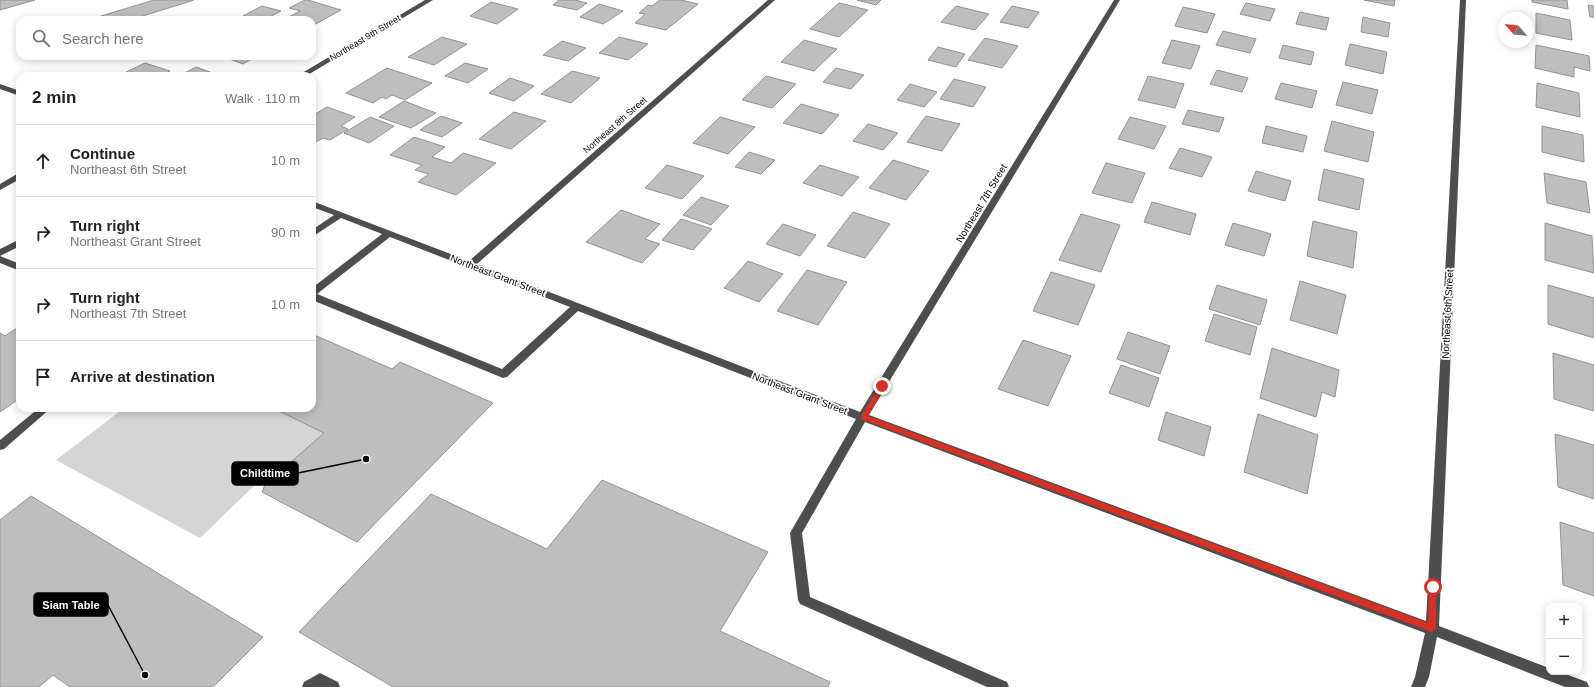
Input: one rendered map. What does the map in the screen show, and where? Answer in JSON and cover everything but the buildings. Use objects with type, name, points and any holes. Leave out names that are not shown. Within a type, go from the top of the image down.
[{"type":"street","name":"Northeast 9th Street","points":[[308,72],[430,0]]},
{"type":"street","name":"Northeast 8th Street","points":[[471,264],[772,0]]},
{"type":"street","name":"Northeast 7th Street","points":[[1002,687],[804,600],[796,533],[863,417],[1116,0]]},
{"type":"street","name":"Northeast 6th Street","points":[[1418,687],[1422,677],[1432,629],[1463,0]]},
{"type":"street","points":[[0,86],[16,92]]},
{"type":"street","points":[[0,188],[16,178]]},
{"type":"street","name":"Northeast Grant Street","points":[[316,206],[388,234],[471,264],[863,417],[1432,629],[1582,687]]},
{"type":"street","points":[[316,231],[340,215]]},
{"type":"street","points":[[316,290],[388,234]]},
{"type":"street","points":[[0,253],[16,244]]},
{"type":"street","points":[[0,259],[16,266]]},
{"type":"street","points":[[316,298],[503,374],[577,306]]},
{"type":"street","points":[[0,446],[41,412]]},
{"type":"street","points":[[309,687],[320,679],[333,687]]},
{"type":"shaded area","points":[[119,412],[281,412],[324,433],[265,485],[257,483],[200,538],[56,460]]},
{"type":"place","name":"Childtime","points":[[366,459]]},
{"type":"place","name":"Siam Table","points":[[145,675]]},
{"type":"route","points":[[882,386],[863,417],[1432,629],[1433,587]]}]
